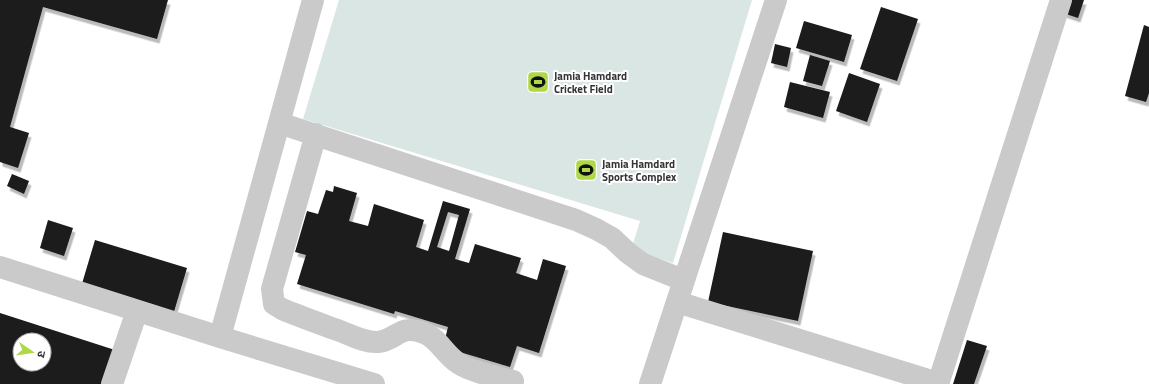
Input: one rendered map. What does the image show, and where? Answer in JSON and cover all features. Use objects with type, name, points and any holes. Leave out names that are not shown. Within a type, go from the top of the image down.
[{"type":"lane","points":[[220,337],[313,0]]},
{"type":"lane","points":[[650,384],[776,0]]},
{"type":"lane","points":[[678,302],[938,383],[1061,0]]},
{"type":"lane","points":[[279,123],[576,220],[612,238],[642,264],[683,280]]},
{"type":"lane","points":[[316,134],[272,289],[274,304],[282,309],[362,339],[378,342],[390,338],[403,330],[413,330],[425,333],[435,340],[457,363],[466,368],[513,381]]},
{"type":"lane","points":[[0,267],[220,337],[324,377],[374,384]]},
{"type":"lane","points":[[112,384],[137,311]]},
{"type":"shaded area","name":"Jamia Hamdard Sports Complex","points":[[339,0],[752,0],[673,263],[631,250],[640,221],[303,119]]},
{"type":"building","points":[[0,0],[168,0],[157,39],[43,7],[10,127],[29,133],[18,168],[0,162]]},
{"type":"building","points":[[1068,0],[1084,0],[1078,18],[1063,13]]},
{"type":"building","points":[[881,7],[918,19],[897,81],[860,69]]},
{"type":"building","points":[[804,21],[852,35],[844,62],[796,48]]},
{"type":"building","points":[[1144,25],[1149,27],[1149,93],[1146,102],[1125,96]]},
{"type":"building","points":[[775,44],[791,48],[787,67],[771,63]]},
{"type":"building","points":[[810,55],[830,61],[822,86],[803,81]]},
{"type":"building","points":[[849,73],[880,84],[867,122],[836,111]]},
{"type":"building","points":[[790,82],[830,92],[823,118],[784,107]]},
{"type":"building","points":[[12,174],[29,181],[24,194],[7,186]]},
{"type":"building","points":[[334,186],[357,193],[349,221],[368,226],[374,204],[424,220],[416,247],[428,251],[443,201],[470,209],[455,259],[469,263],[475,244],[521,258],[516,273],[537,280],[543,259],[566,266],[539,353],[517,346],[510,367],[443,347],[448,327],[395,311],[394,314],[297,284],[306,255],[295,252],[307,211],[318,214],[326,190],[333,192]],"holes":[[[448,212],[459,215],[449,251],[437,247]]]},
{"type":"building","points":[[48,220],[73,228],[64,256],[40,248]]},
{"type":"building","points":[[723,232],[813,251],[798,321],[708,302]]},
{"type":"building","points":[[95,240],[187,268],[173,315],[81,287]]},
{"type":"building","points":[[0,313],[118,351],[102,384],[0,384]]},
{"type":"building","points":[[967,340],[987,346],[974,384],[953,384]]},
{"type":"place","name":"Jamia Hamdard Cricket Field","points":[[538,82]]},
{"type":"place","name":"Jamia Hamdard Sports Complex","points":[[586,170]]}]
